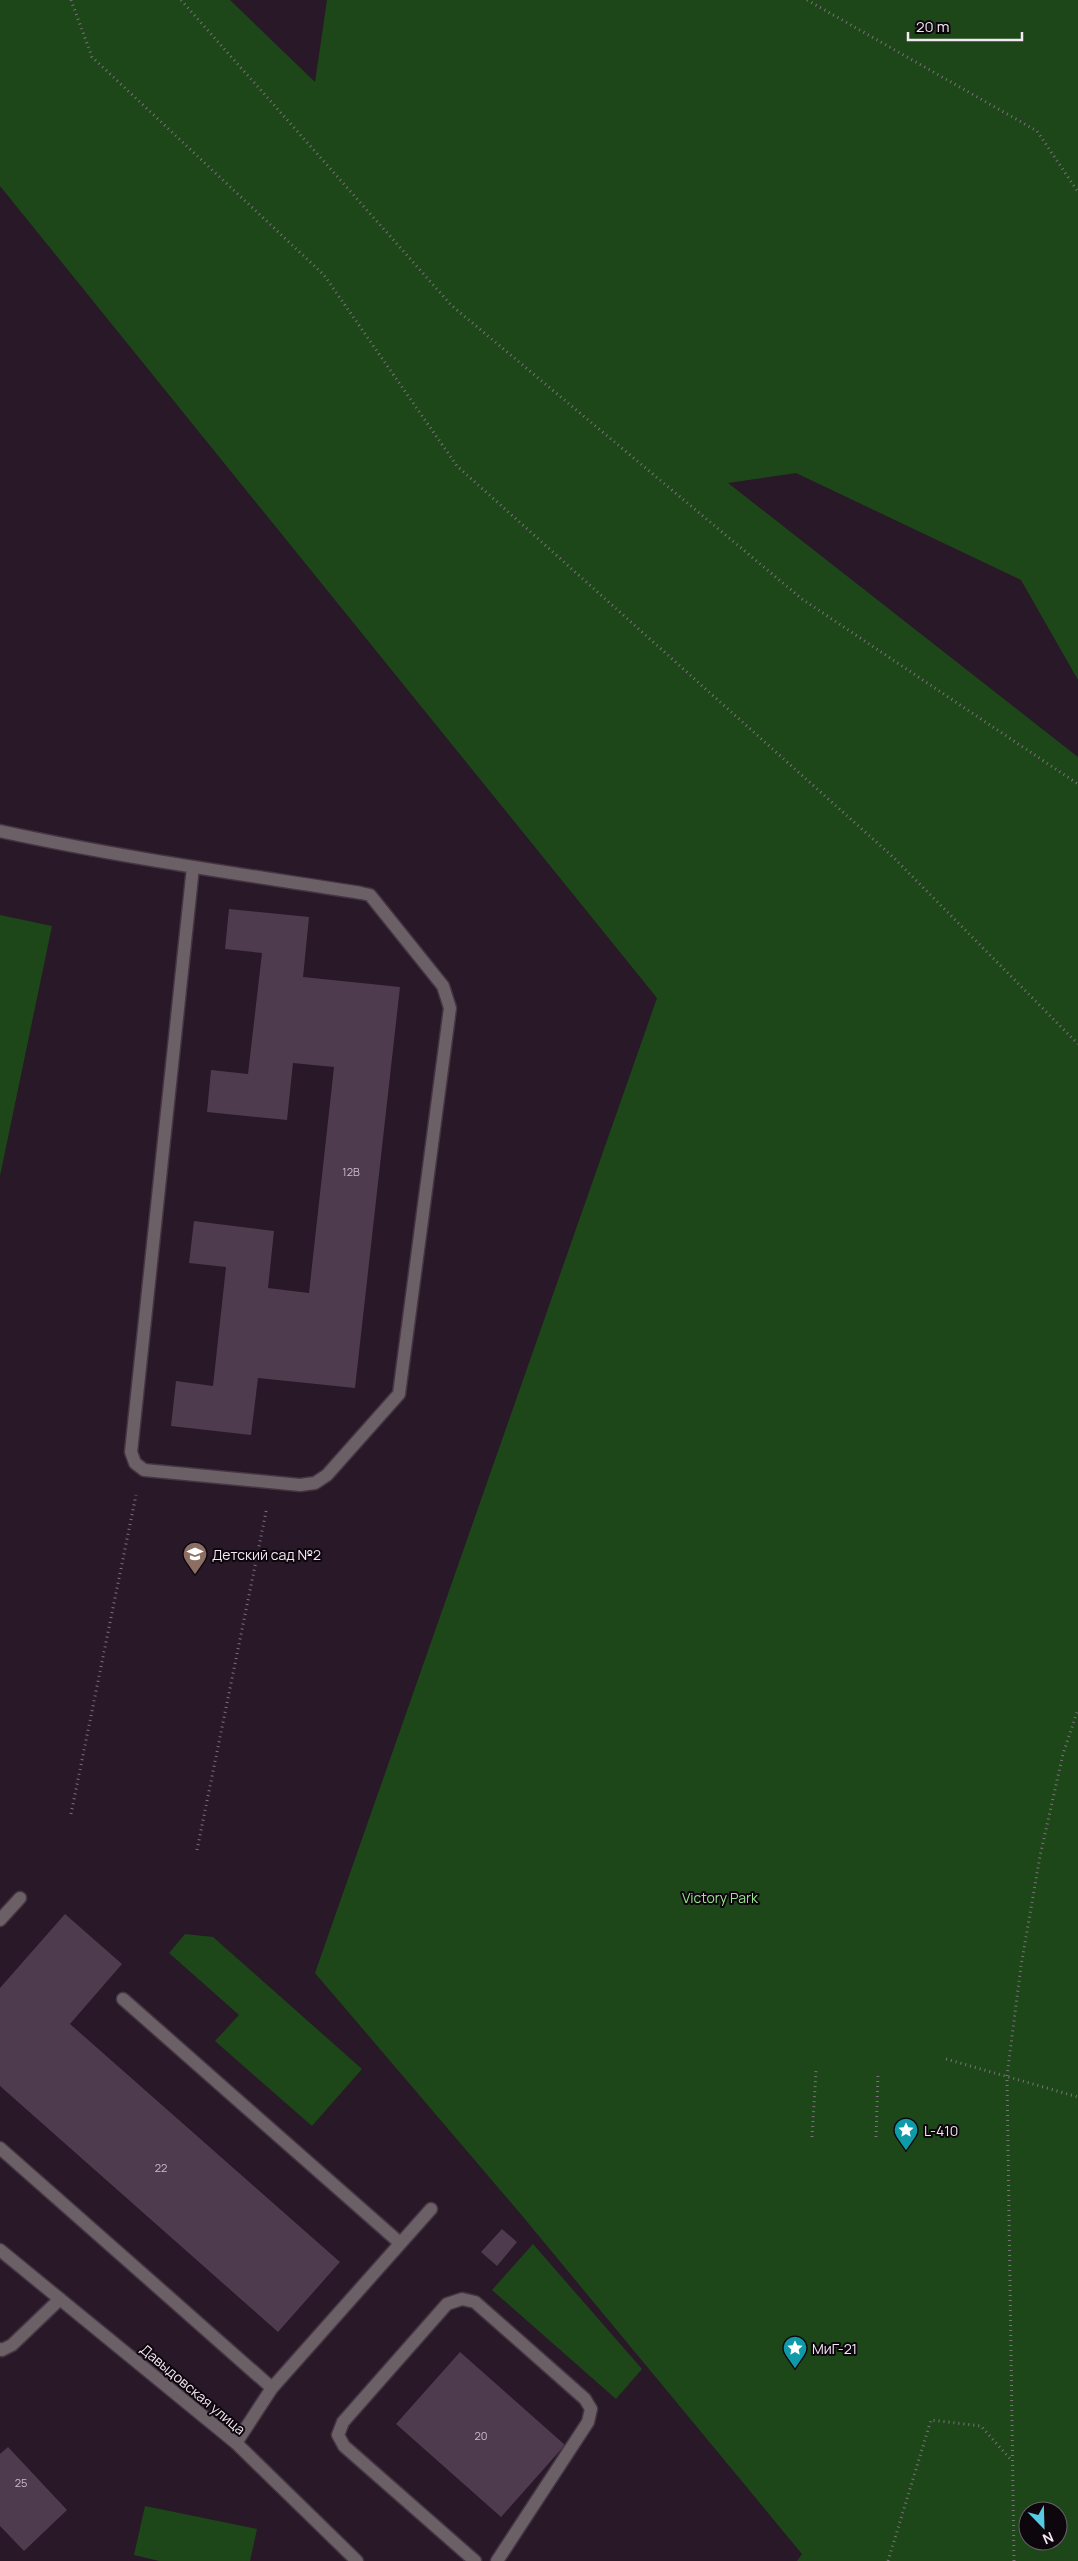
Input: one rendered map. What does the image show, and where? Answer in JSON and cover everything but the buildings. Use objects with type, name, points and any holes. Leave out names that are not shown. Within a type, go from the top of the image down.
[{"type":"street","points":[[0,831],[93,851],[370,895],[443,986],[450,1008],[399,1394],[327,1475],[315,1483],[300,1485],[141,1468],[135,1462],[131,1452],[193,867]]},
{"type":"street","points":[[0,1920],[20,1898]]},
{"type":"street","points":[[123,1999],[400,2243]]},
{"type":"street","points":[[0,2148],[272,2388]]},
{"type":"street","points":[[236,2444],[272,2388],[431,2208]]},
{"type":"street","name":"Давыдовская улица","points":[[0,2250],[236,2444],[357,2561]]},
{"type":"street","points":[[0,2349],[2,2350],[12,2345],[60,2299]]},
{"type":"street","points":[[475,2561],[344,2446],[338,2435],[343,2422],[447,2304],[462,2299],[475,2302],[584,2399],[591,2409],[588,2422],[497,2561]]},
{"type":"path","points":[[71,0],[92,58],[324,275],[457,466],[893,857],[1078,1044]]},
{"type":"path","points":[[181,0],[452,305],[802,599],[1078,784]]},
{"type":"path","points":[[807,0],[1038,131],[1078,192]]},
{"type":"path","points":[[71,1814],[141,1468]]},
{"type":"path","points":[[197,1850],[272,1482]]},
{"type":"path","points":[[1014,2561],[1007,2076],[1021,1966],[1040,1856],[1063,1754],[1078,1709]]},
{"type":"path","points":[[946,2059],[1078,2096]]},
{"type":"path","points":[[812,2137],[816,2071]]},
{"type":"path","points":[[876,2137],[878,2074]]},
{"type":"path","points":[[888,2561],[931,2420],[981,2426],[1013,2462]]},
{"type":"green space","name":"Victory Park","points":[[0,0],[230,0],[315,82],[327,0],[1078,0],[1078,680],[1021,580],[796,473],[728,483],[1078,757],[1078,2561],[797,2561],[802,2554],[519,2212],[315,1973],[657,998],[0,186]]},
{"type":"green space","points":[[0,915],[52,926],[0,1176]]},
{"type":"green space","points":[[185,1934],[213,1937],[362,2069],[312,2126],[215,2041],[239,2015],[169,1953]]},
{"type":"green space","points":[[533,2244],[642,2369],[616,2399],[492,2290]]},
{"type":"green space","points":[[145,2506],[257,2529],[250,2561],[159,2561],[134,2555]]},
{"type":"place","name":"Детский сад №2","points":[[195,1575]]},
{"type":"place","name":"L-410","points":[[906,2151]]},
{"type":"place","name":"МиГ-21","points":[[795,2369]]}]
